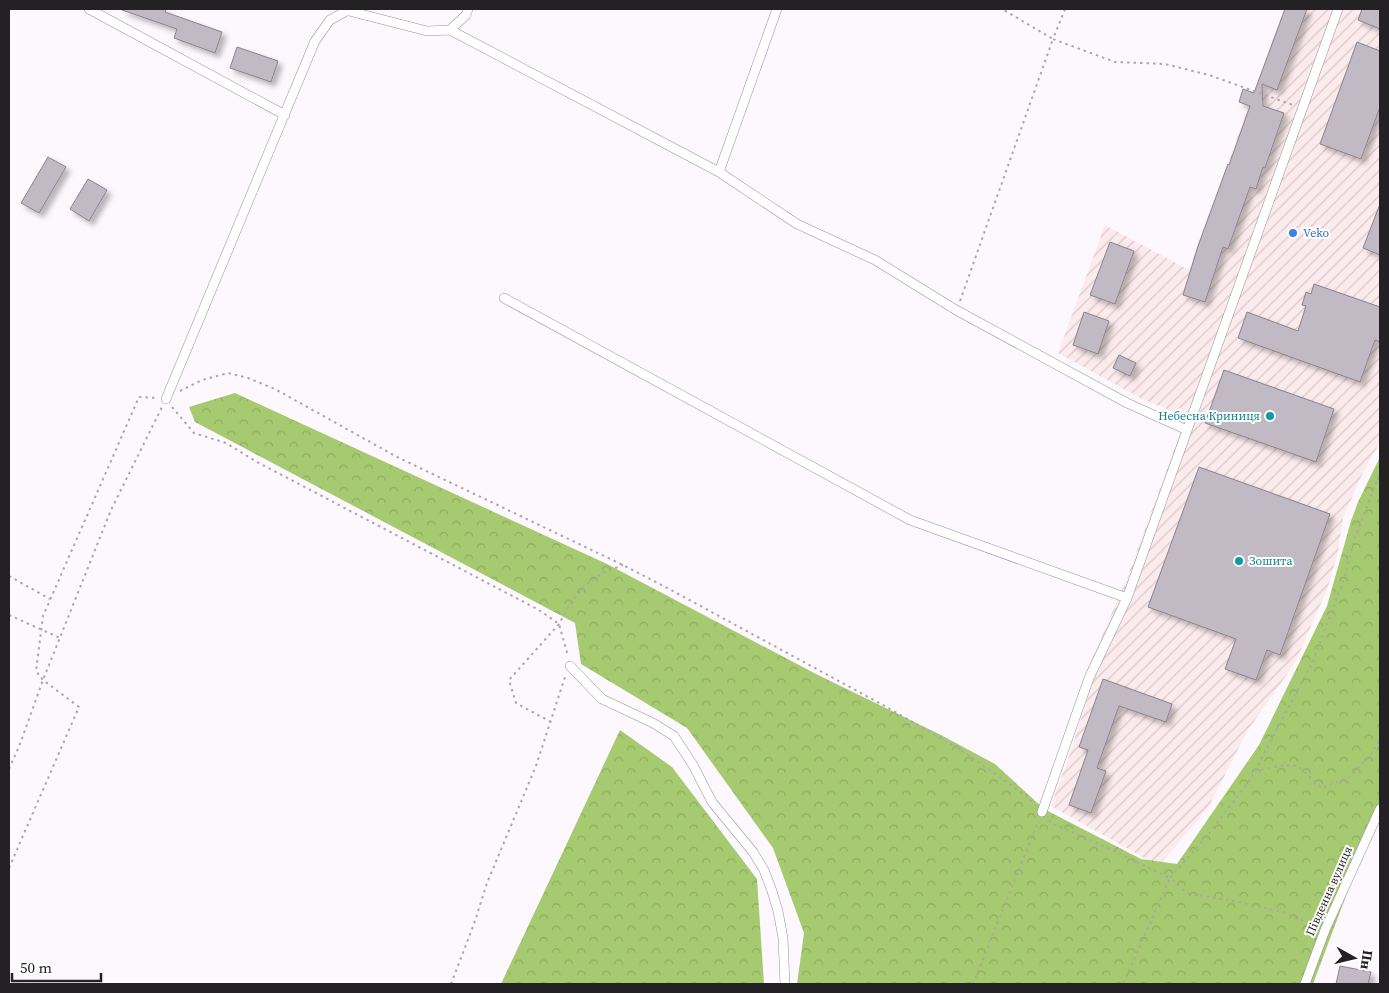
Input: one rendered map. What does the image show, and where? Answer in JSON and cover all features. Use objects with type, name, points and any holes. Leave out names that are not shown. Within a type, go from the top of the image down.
[{"type":"street","points":[[89,9],[285,115]]},
{"type":"street","points":[[450,30],[466,15],[468,9]]},
{"type":"street","points":[[719,172],[777,9]]},
{"type":"street","points":[[1042,812],[1089,678],[1127,598],[1338,9]]},
{"type":"street","points":[[166,398],[315,41],[330,20],[349,10],[428,31],[450,30],[719,172],[797,224],[875,260],[956,310],[1127,403],[1187,430]]},
{"type":"street","points":[[504,298],[910,520],[1127,598]]},
{"type":"street","points":[[570,666],[602,699],[653,723],[674,736],[693,765],[712,802],[753,852],[764,870],[776,904],[783,938],[785,984]]},
{"type":"street","name":"Південна вулиця","points":[[1304,984],[1324,930],[1380,809]]},
{"type":"path","points":[[1002,9],[1054,39],[1115,62],[1165,64],[1209,75],[1302,108]]},
{"type":"path","points":[[956,310],[1065,9]]},
{"type":"path","points":[[9,868],[79,707],[43,680],[36,671],[43,616],[139,397],[166,398],[202,380],[228,374],[248,378],[275,389],[397,457],[623,564],[883,705],[961,750],[1028,797],[1053,824],[1170,878],[1187,893],[1283,912],[1324,930]]},
{"type":"path","points":[[166,398],[194,433],[226,442],[257,462],[539,610],[559,624],[570,666],[561,687],[536,766],[487,882],[474,924],[451,984]]},
{"type":"path","points":[[9,769],[111,510],[166,398]]},
{"type":"path","points":[[1123,984],[1170,878],[1210,832],[1250,780],[1313,661],[1344,579],[1354,540],[1380,472]]},
{"type":"path","points":[[551,722],[516,703],[509,680],[559,624],[571,602],[584,586],[602,573],[623,564]]},
{"type":"path","points":[[9,576],[51,599]]},
{"type":"path","points":[[9,614],[60,638]]},
{"type":"path","points":[[1255,771],[1289,765],[1300,768],[1322,788],[1348,778],[1371,755],[1380,739]]},
{"type":"path","points":[[972,984],[1042,812]]},
{"type":"shaded area","points":[[1284,9],[1380,9],[1380,442],[1361,477],[1343,518],[1338,552],[1328,587],[1295,663],[1248,730],[1208,808],[1159,866],[1051,806],[1095,675],[1088,668],[1127,578],[1186,417],[1142,399],[1058,353],[1105,225],[1189,270]]},
{"type":"green space","points":[[235,393],[607,564],[816,674],[939,734],[995,764],[1044,809],[1141,859],[1177,864],[1259,745],[1327,606],[1351,521],[1380,457],[1380,805],[1313,984],[797,984],[804,933],[773,848],[687,728],[581,664],[575,623],[195,422],[189,407]]},
{"type":"green space","points":[[620,730],[672,767],[757,879],[764,984],[501,984]]},
{"type":"building","points":[[123,9],[166,9],[165,12],[222,32],[215,53],[174,38],[177,29]]},
{"type":"building","points":[[1285,9],[1307,9],[1277,90],[1262,84],[1263,106],[1284,113],[1256,189],[1250,187],[1228,249],[1223,247],[1205,302],[1183,295],[1198,246],[1250,106],[1239,102],[1243,89],[1254,93]]},
{"type":"building","points":[[1362,9],[1380,9],[1380,29],[1358,20]]},
{"type":"building","points":[[1357,42],[1380,51],[1380,107],[1361,159],[1320,144]]},
{"type":"building","points":[[237,47],[278,61],[271,82],[230,68]]},
{"type":"building","points":[[48,157],[66,167],[39,213],[21,203]]},
{"type":"building","points":[[88,179],[107,190],[89,221],[70,209]]},
{"type":"building","points":[[1380,204],[1380,255],[1363,248]]},
{"type":"building","points":[[1110,242],[1134,251],[1115,304],[1090,295]]},
{"type":"building","points":[[1314,284],[1380,307],[1380,342],[1375,340],[1360,382],[1238,338],[1247,312],[1298,331],[1306,306],[1302,305],[1306,292],[1311,294]]},
{"type":"building","points":[[1084,312],[1109,321],[1098,354],[1073,345]]},
{"type":"building","points":[[1119,355],[1136,363],[1130,376],[1113,368]]},
{"type":"building","name":"Небесна Криниця","points":[[1224,370],[1334,409],[1316,462],[1205,423]]},
{"type":"building","name":"Зошита","points":[[1199,467],[1330,514],[1280,655],[1267,650],[1256,680],[1225,669],[1236,639],[1148,607]]},
{"type":"building","points":[[1103,679],[1172,704],[1166,722],[1119,706],[1097,768],[1106,771],[1091,813],[1069,805],[1088,750],[1079,747]]},
{"type":"building","points":[[1340,966],[1371,972],[1368,984],[1336,984]]},
{"type":"place","name":"Veko","points":[[1293,233]]},
{"type":"place","name":"Небесна Криниця","points":[[1270,416]]},
{"type":"place","name":"Зошита","points":[[1239,561]]}]
